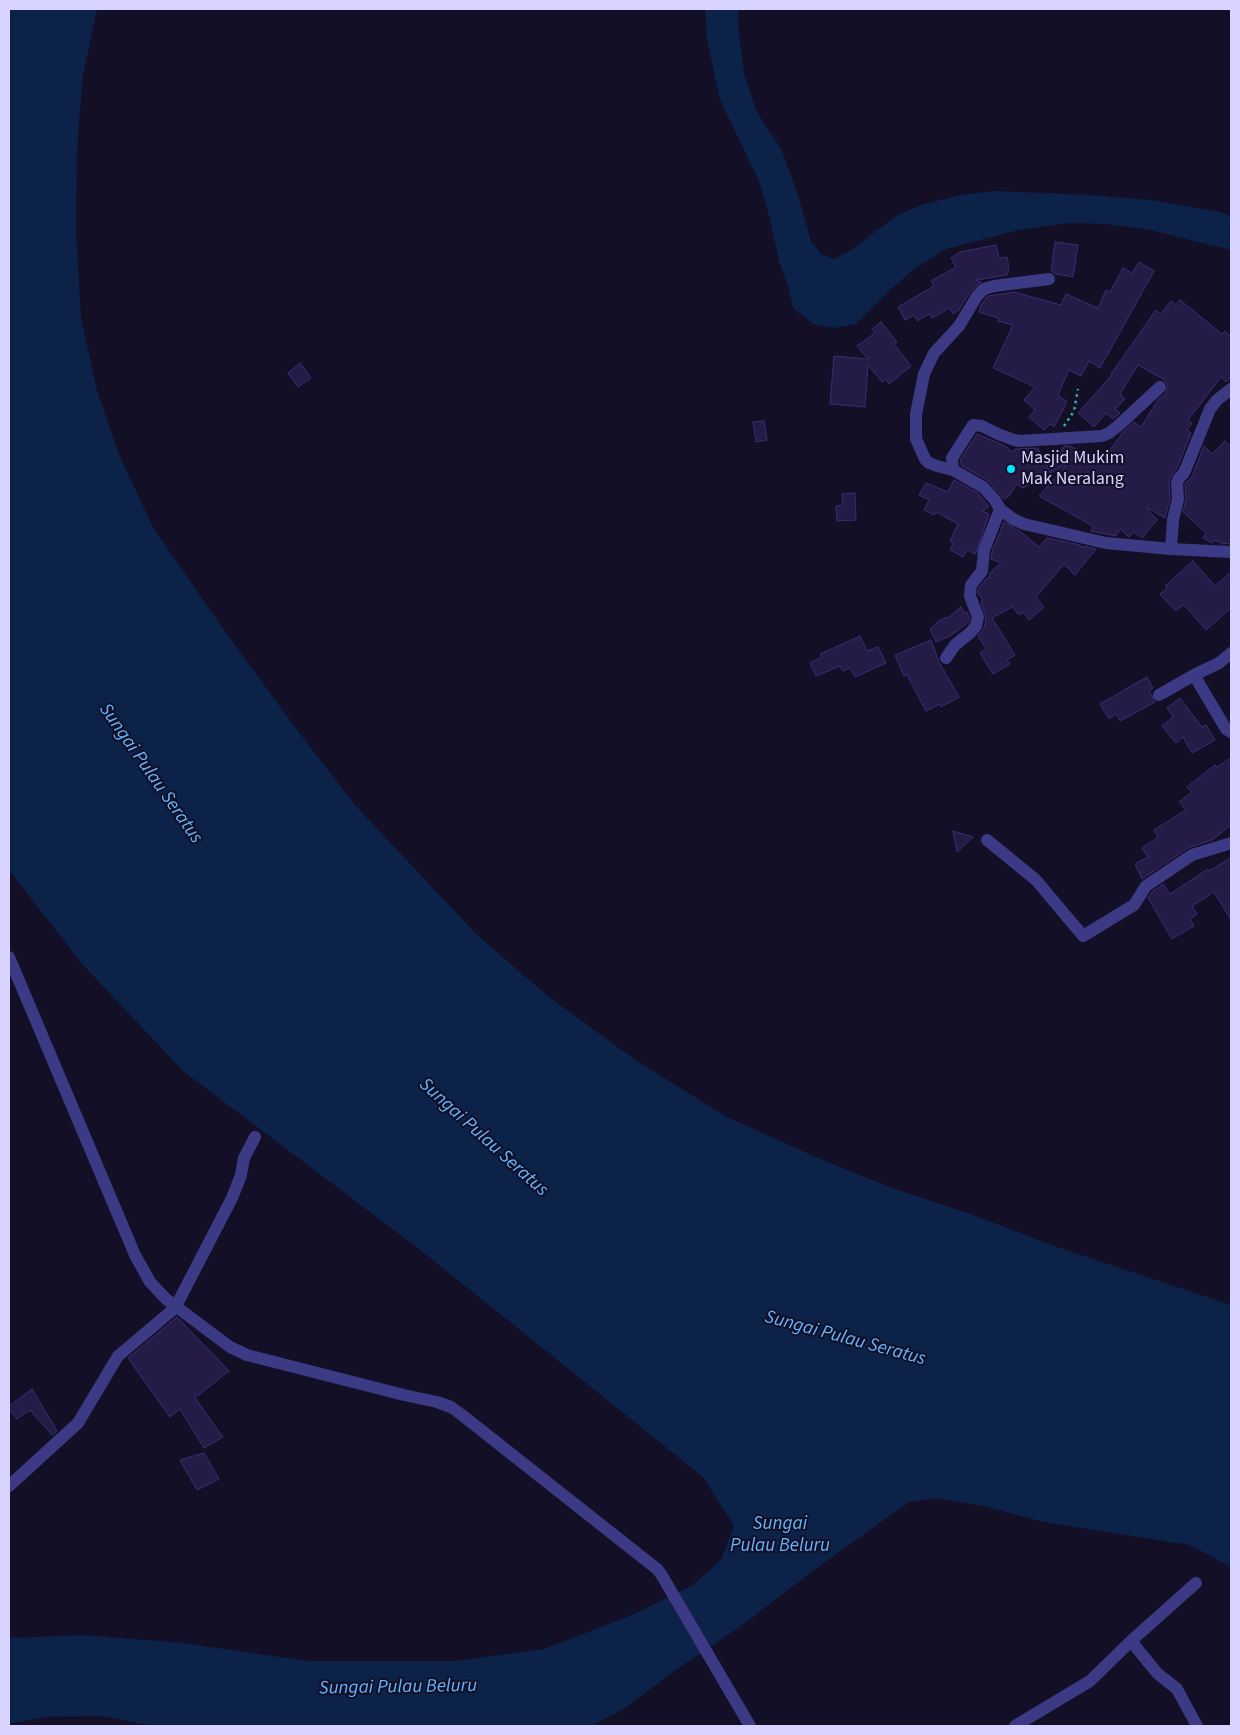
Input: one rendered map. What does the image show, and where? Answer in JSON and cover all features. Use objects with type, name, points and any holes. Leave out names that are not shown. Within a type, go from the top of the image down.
[{"type":"street","points":[[1049,279],[994,286],[984,290],[977,296],[959,326],[931,358],[924,374],[916,414],[916,439],[924,459],[929,463],[953,470],[983,487],[996,500],[1000,509],[1013,519],[1039,529],[1106,543],[1231,552]]},
{"type":"street","points":[[953,470],[952,458],[973,425],[982,426],[1014,440],[1094,437],[1109,433],[1160,386]]},
{"type":"street","points":[[1171,549],[1178,499],[1177,483],[1184,473],[1210,409],[1231,388]]},
{"type":"street","points":[[946,658],[955,645],[976,626],[978,617],[970,596],[971,586],[982,571],[984,550],[1000,509]]},
{"type":"street","points":[[1159,695],[1219,663],[1231,653]]},
{"type":"street","points":[[1194,675],[1226,729],[1231,732]]},
{"type":"street","points":[[987,840],[1036,880],[1083,936],[1134,904],[1146,886],[1192,855],[1231,843]]},
{"type":"street","points":[[9,957],[135,1255],[150,1282],[175,1308],[230,1347],[247,1356],[451,1407],[650,1563],[664,1578],[750,1726]]},
{"type":"street","points":[[9,1486],[78,1423],[118,1356],[175,1308],[232,1198],[241,1175],[244,1158],[256,1137]]},
{"type":"street","points":[[1015,1726],[1090,1681],[1131,1641],[1196,1583]]},
{"type":"street","points":[[1131,1641],[1157,1673],[1177,1689],[1197,1726]]},
{"type":"path","points":[[1048,439],[1059,432],[1074,411],[1078,389]]},
{"type":"water","points":[[9,9],[97,9],[83,75],[77,148],[76,229],[81,317],[97,391],[120,457],[154,529],[291,722],[355,805],[477,935],[549,997],[634,1059],[727,1117],[818,1158],[892,1188],[973,1215],[1060,1248],[1231,1305],[1231,1567],[1190,1545],[1043,1522],[984,1506],[936,1498],[909,1502],[814,1570],[741,1626],[676,1670],[622,1710],[591,1726],[153,1726],[103,1716],[47,1717],[9,1724],[9,1638],[84,1635],[183,1643],[308,1661],[455,1661],[544,1649],[632,1615],[693,1585],[721,1560],[734,1526],[703,1477],[415,1246],[183,1071],[83,965],[9,870]]},
{"type":"water","points":[[705,9],[738,9],[744,73],[757,112],[782,151],[797,192],[811,241],[821,254],[835,259],[851,250],[896,216],[921,205],[956,196],[994,191],[1152,200],[1219,212],[1231,216],[1231,250],[1150,230],[1107,224],[1069,223],[1019,230],[946,249],[915,268],[856,324],[834,328],[813,324],[793,308],[789,289],[779,262],[770,219],[759,181],[720,100],[707,39]]},
{"type":"building","points":[[1055,242],[1078,245],[1073,277],[1056,274],[1051,271]]},
{"type":"building","points":[[996,245],[999,258],[1007,257],[1009,268],[1007,275],[976,280],[981,282],[970,292],[959,310],[953,314],[950,308],[932,318],[929,314],[917,321],[914,315],[905,320],[898,307],[934,286],[931,281],[956,267],[951,258],[960,252]]},
{"type":"building","points":[[1139,262],[1154,271],[1100,368],[1089,361],[1081,376],[1069,370],[1058,395],[1067,402],[1054,427],[1050,424],[1044,430],[1029,417],[1035,410],[1024,400],[1035,387],[993,368],[1013,325],[998,321],[999,318],[979,312],[981,305],[988,296],[1014,292],[1061,305],[1066,294],[1098,308],[1106,290],[1110,292],[1123,268],[1132,273]]},
{"type":"building","points":[[1180,300],[1222,334],[1225,331],[1231,337],[1231,376],[1226,382],[1221,377],[1188,420],[1192,423],[1187,430],[1191,433],[1177,468],[1169,480],[1170,498],[1165,518],[1146,507],[1157,520],[1142,538],[1134,532],[1129,537],[1120,529],[1116,536],[1091,531],[1093,526],[1039,496],[1067,464],[1023,488],[1017,484],[1009,496],[1004,499],[987,480],[962,466],[960,460],[977,434],[1001,444],[1008,448],[1010,452],[1016,449],[1038,448],[1050,472],[1064,446],[1070,446],[1100,463],[1124,431],[1134,422],[1141,427],[1158,400],[1166,393],[1168,385],[1163,379],[1138,365],[1120,394],[1125,399],[1115,409],[1120,413],[1113,419],[1106,413],[1094,427],[1078,413],[1112,375],[1156,310],[1161,314],[1171,301],[1176,305]]},
{"type":"building","points":[[881,322],[897,342],[894,344],[911,366],[889,384],[886,379],[882,382],[868,365],[865,407],[830,404],[834,356],[868,359],[857,346],[875,333],[872,329]]},
{"type":"building","points":[[300,363],[311,378],[298,387],[288,373]]},
{"type":"building","points":[[764,421],[767,440],[756,442],[753,422]]},
{"type":"building","points":[[1225,441],[1231,447],[1231,544],[1215,540],[1212,543],[1203,538],[1206,533],[1183,512],[1186,499],[1185,484],[1192,476],[1204,446],[1212,454]]},
{"type":"building","points":[[954,480],[978,493],[989,507],[982,511],[989,514],[976,553],[967,550],[963,557],[950,550],[953,543],[950,541],[958,524],[936,512],[934,515],[924,510],[929,500],[919,495],[926,483],[948,492]]},
{"type":"building","points":[[855,493],[856,520],[837,521],[836,506],[843,505],[842,494]]},
{"type":"building","points":[[1004,522],[1021,532],[1039,547],[1047,538],[1080,545],[1083,548],[1084,546],[1096,549],[1075,575],[1064,564],[1036,597],[1044,607],[1029,620],[1023,612],[1019,615],[1012,607],[992,618],[1015,655],[1007,660],[1010,664],[993,674],[980,653],[986,649],[978,636],[984,628],[986,618],[981,602],[983,600],[978,593],[985,580],[990,577],[989,574],[1001,563],[991,559]]},
{"type":"building","points":[[1193,561],[1215,586],[1231,572],[1231,608],[1206,630],[1186,607],[1183,605],[1176,611],[1160,594],[1167,588],[1165,586]]},
{"type":"building","points":[[961,607],[965,613],[967,612],[970,618],[969,622],[950,636],[936,642],[930,629],[940,620],[949,617]]},
{"type":"building","points":[[860,636],[867,651],[878,647],[886,663],[855,677],[850,668],[843,671],[840,666],[816,676],[810,663],[822,657],[820,654]]},
{"type":"building","points":[[931,640],[939,662],[959,697],[941,707],[940,704],[926,711],[907,675],[904,676],[895,655]]},
{"type":"building","points":[[1147,677],[1153,688],[1149,690],[1155,702],[1120,721],[1116,714],[1109,719],[1100,704]]},
{"type":"building","points":[[1180,698],[1202,727],[1206,725],[1215,740],[1192,753],[1183,737],[1176,743],[1162,726],[1173,717],[1167,708]]},
{"type":"building","points":[[1231,758],[1231,825],[1212,840],[1188,848],[1142,879],[1135,864],[1148,857],[1142,848],[1158,837],[1154,830],[1186,810],[1179,802],[1192,792],[1187,787],[1215,765],[1217,767]]},
{"type":"building","points":[[953,831],[973,837],[957,852]]},
{"type":"building","points":[[1231,858],[1231,920],[1214,892],[1192,906],[1197,914],[1190,919],[1194,926],[1172,939],[1148,898],[1152,892],[1163,884],[1170,894],[1208,869],[1209,871]]},
{"type":"building","points":[[177,1317],[229,1371],[195,1398],[223,1437],[204,1448],[180,1409],[170,1417],[128,1358]]},
{"type":"building","points":[[32,1389],[57,1431],[52,1435],[30,1410],[17,1419],[9,1409],[9,1406]]},
{"type":"building","points":[[204,1453],[219,1479],[197,1490],[180,1460]]},
{"type":"place","name":"Masjid Mukim Mak Neralang","points":[[1011,469]]},
{"type":"water label","name":"Sungai Pulau Seratus","points":[[150,774]]},
{"type":"water label","name":"Sungai Pulau Seratus","points":[[483,1138]]},
{"type":"water label","name":"Sungai Pulau Seratus","points":[[845,1339]]},
{"type":"water label","name":"Sungai Pulau Beluru","points":[[780,1536]]},
{"type":"water label","name":"Sungai Pulau Beluru","points":[[398,1688]]}]
